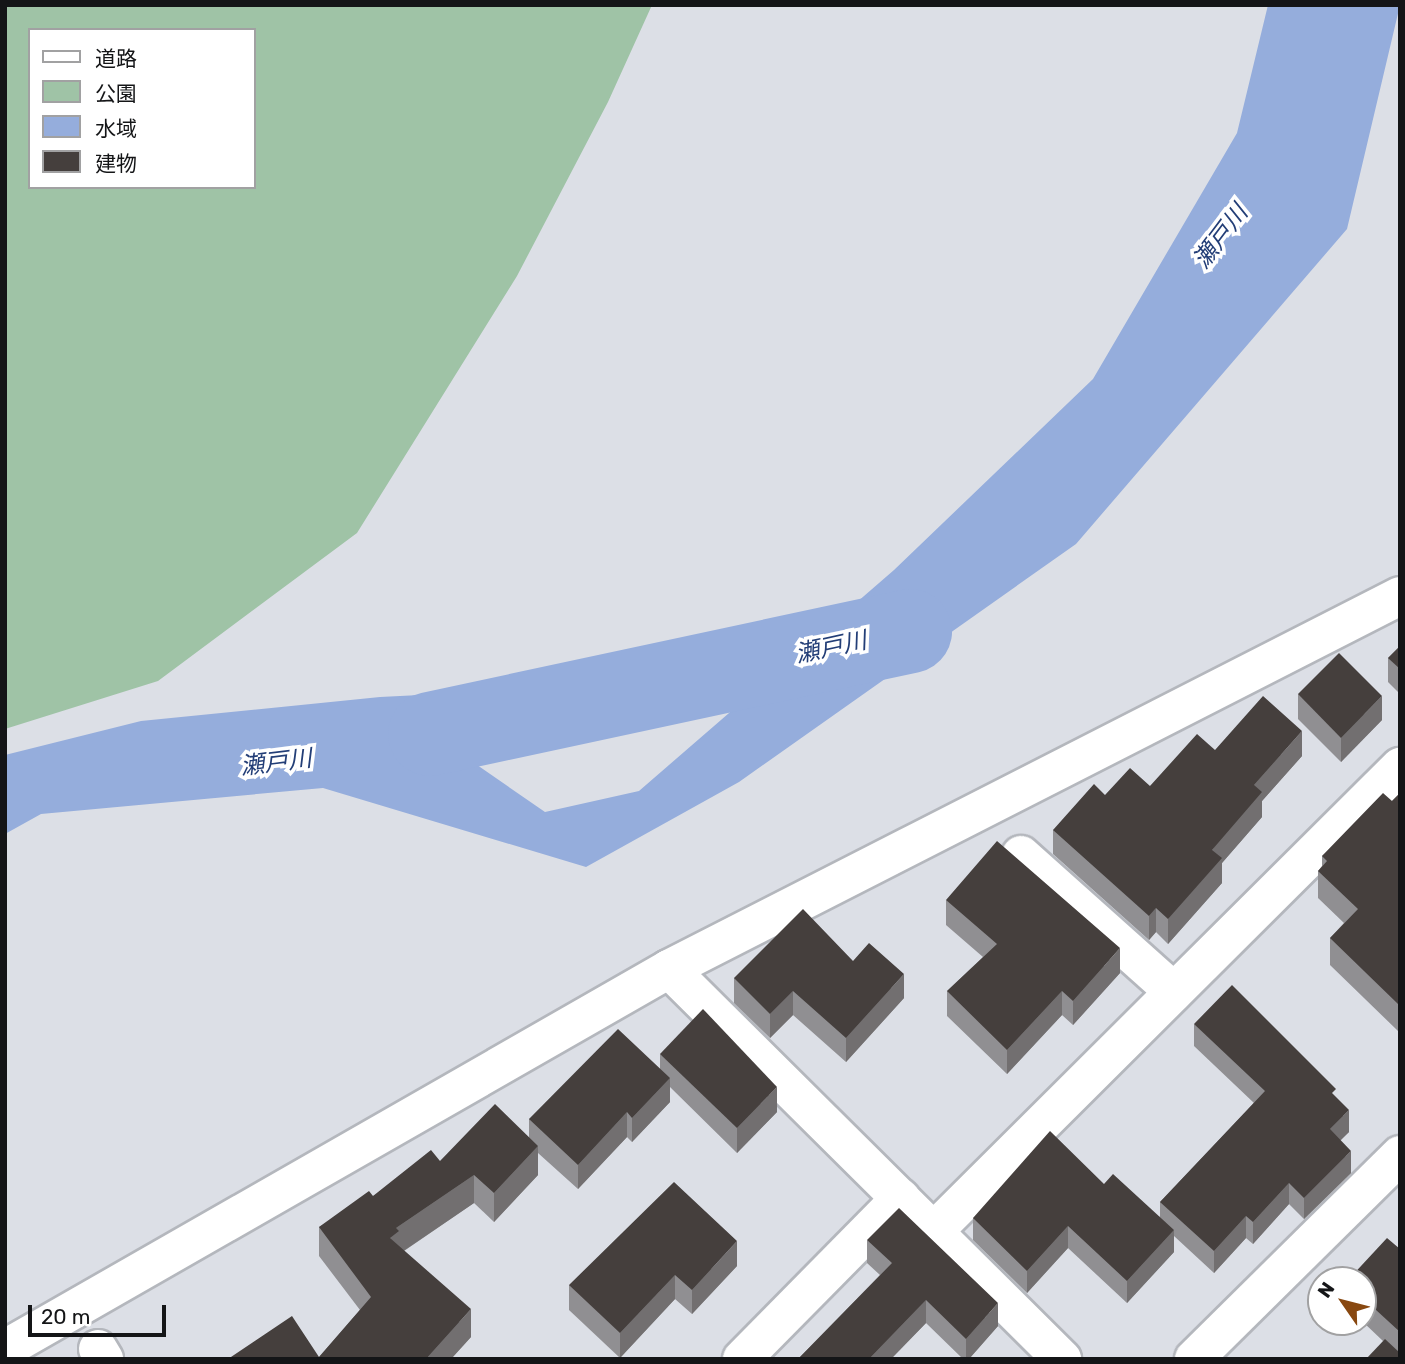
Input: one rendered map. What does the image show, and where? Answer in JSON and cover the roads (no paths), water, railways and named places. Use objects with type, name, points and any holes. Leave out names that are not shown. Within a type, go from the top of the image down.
[{"type":"street","points":[[5,1349],[668,969],[1400,596]]},
{"type":"street","points":[[934,1231],[1400,767]]},
{"type":"street","points":[[1021,855],[1174,992]]},
{"type":"street","points":[[668,969],[1062,1359]]},
{"type":"street","points":[[1194,1359],[1400,1155]]},
{"type":"street","points":[[742,1359],[901,1199]]},
{"type":"water","points":[[1268,5],[1400,5],[1347,229],[1076,544],[739,782],[586,867],[323,788],[41,814],[5,834],[5,755],[141,721],[380,697],[597,686],[454,749],[545,812],[639,791],[894,570],[1093,379],[1237,133]]},
{"type":"waterway","name":"瀬戸川","points":[[430,734],[910,631]]}]
